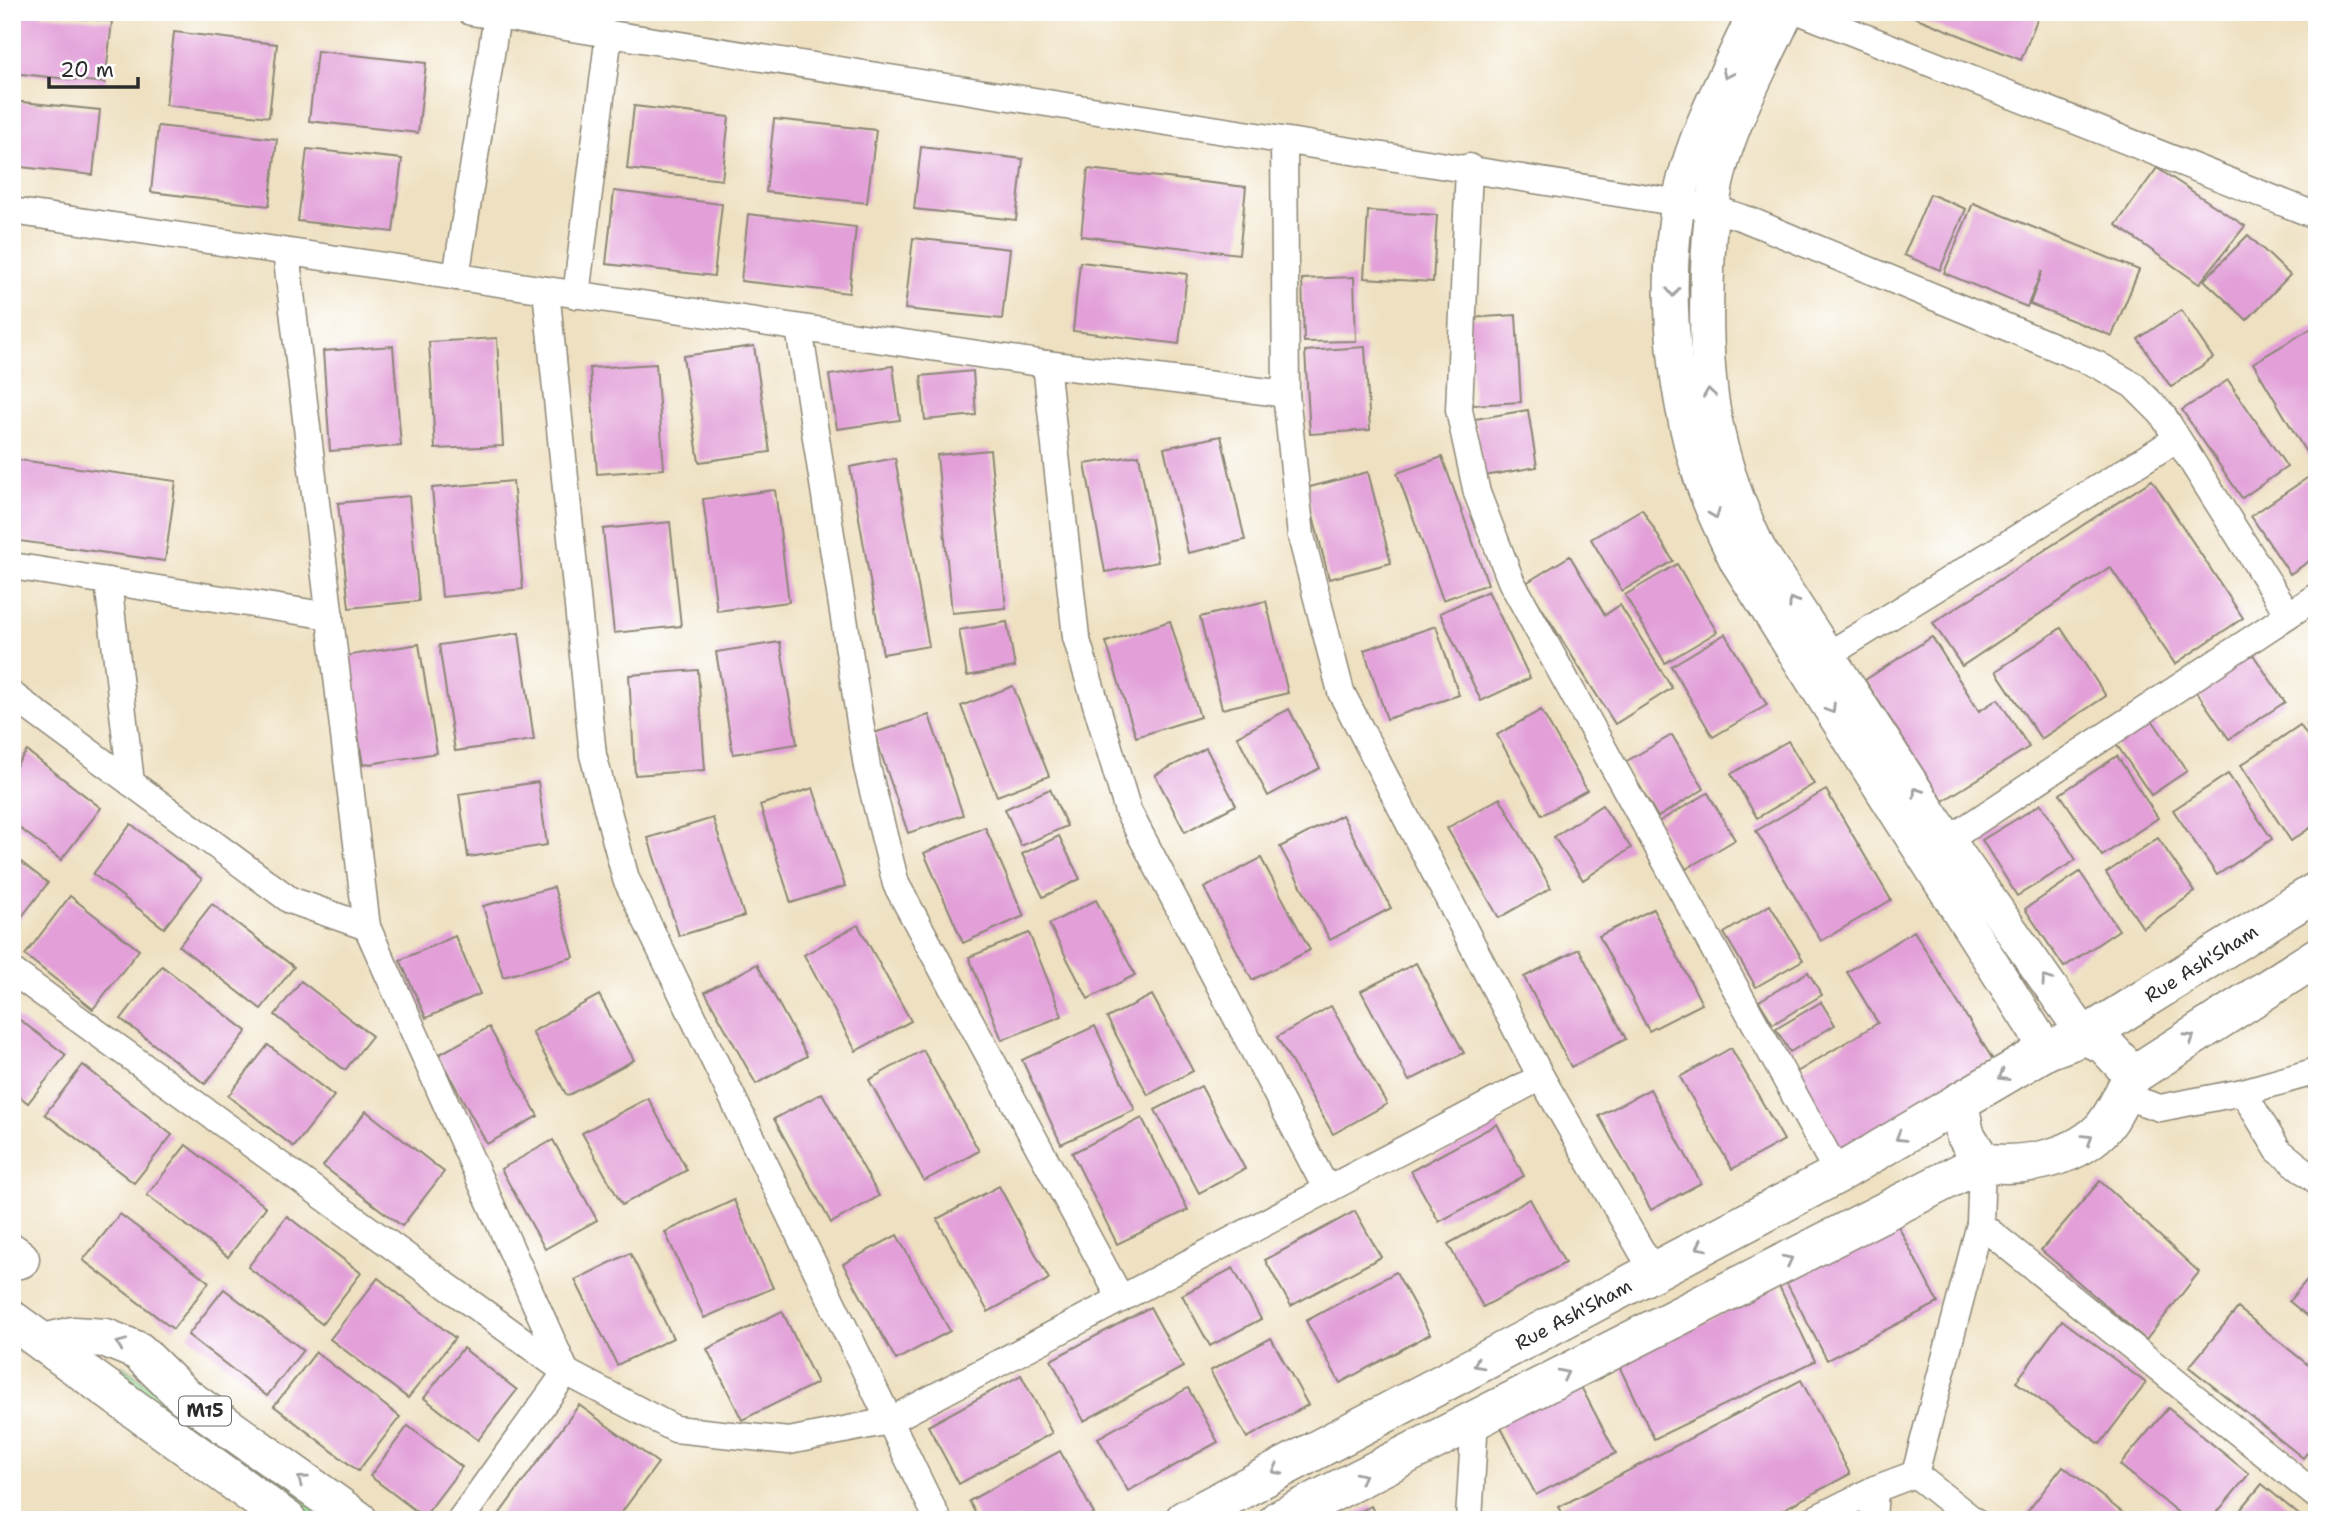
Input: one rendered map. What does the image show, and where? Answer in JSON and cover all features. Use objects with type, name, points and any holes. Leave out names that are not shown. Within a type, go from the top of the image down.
[{"type":"main road","name":"Rue Ash'Sham","points":[[1184,1520],[1838,1174],[2047,1050],[2085,1036],[2317,891]]},
{"type":"main road","points":[[1278,1520],[1982,1162],[2006,1166],[2038,1163],[2082,1143],[2107,1122],[2127,1085],[2317,957]]},
{"type":"main road","points":[[2085,1036],[2105,1045],[2127,1085]]},
{"type":"main road","points":[[1959,1102],[1965,1134],[1982,1162]]},
{"type":"main road","name":"M15","points":[[12,1320],[287,1520]]},
{"type":"main road","name":"M15","points":[[44,1343],[73,1336],[106,1338],[138,1351],[183,1395],[358,1520]]},
{"type":"street","points":[[1755,12],[1698,138],[1679,202],[1673,242],[1673,299],[1682,402],[1698,468],[1718,523],[1737,562],[2047,1050]]},
{"type":"street","points":[[1787,12],[1736,125],[1720,168],[1712,208],[1705,344],[1707,380],[1720,450],[1759,550],[1948,839],[2085,1036]]},
{"type":"street","points":[[1801,12],[2315,218]]},
{"type":"street","points":[[456,277],[484,14],[1284,141],[1469,167],[1712,208],[1758,224],[2116,374],[2149,398],[2288,614]]},
{"type":"street","points":[[576,295],[609,34]]},
{"type":"street","points":[[1284,141],[1286,394],[1301,536],[1341,692],[1541,1077],[1653,1271]]},
{"type":"street","points":[[1469,167],[1459,410],[1477,493],[1511,581],[1838,1174]]},
{"type":"street","points":[[12,211],[1046,364],[1286,394]]},
{"type":"street","points":[[286,252],[368,927],[566,1372]]},
{"type":"street","points":[[546,290],[593,755],[626,878],[938,1520]]},
{"type":"street","points":[[799,328],[867,767],[896,884],[1121,1299]]},
{"type":"street","points":[[1046,364],[1076,637],[1128,811],[1327,1190]]},
{"type":"street","points":[[1828,655],[2177,439]]},
{"type":"street","points":[[12,566],[330,616]]},
{"type":"street","points":[[108,581],[131,783]]},
{"type":"street","points":[[1948,839],[2317,596]]},
{"type":"street","points":[[12,695],[290,900],[368,927]]},
{"type":"street","points":[[12,971],[566,1372],[675,1429],[789,1441],[890,1421],[1541,1077]]},
{"type":"street","points":[[2127,1085],[2160,1108],[2317,1072]]},
{"type":"street","points":[[2243,1091],[2278,1150],[2317,1181]]},
{"type":"street","points":[[1914,1474],[1980,1224],[1982,1162]]},
{"type":"street","points":[[1980,1224],[2317,1496]]},
{"type":"street","points":[[460,1520],[566,1372]]},
{"type":"street","points":[[1469,1520],[1475,1419]]},
{"type":"street","points":[[1813,1520],[1875,1489],[1914,1474]]},
{"type":"street","points":[[1914,1474],[1973,1520]]},
{"type":"street","points":[[1873,1520],[1875,1489]]},
{"type":"green space","points":[[122,1366],[340,1520],[316,1520],[118,1376]]},
{"type":"building","points":[[13,12],[112,21],[105,83],[12,73]]},
{"type":"building","points":[[1902,12],[2040,12],[2021,60]]},
{"type":"building","points":[[174,32],[277,44],[269,117],[166,105]]},
{"type":"building","points":[[317,51],[426,63],[418,133],[309,121]]},
{"type":"building","points":[[12,101],[100,110],[93,175],[12,166]]},
{"type":"building","points":[[634,106],[729,117],[722,180],[627,169]]},
{"type":"building","points":[[774,119],[876,130],[867,203],[766,192]]},
{"type":"building","points":[[158,126],[277,139],[269,206],[151,192]]},
{"type":"building","points":[[921,147],[1023,159],[1016,220],[914,209]]},
{"type":"building","points":[[307,149],[402,159],[393,232],[298,221]]},
{"type":"building","points":[[2157,168],[2245,226],[2199,284],[2116,225]]},
{"type":"building","points":[[1088,169],[1246,187],[1239,254],[1081,236]]},
{"type":"building","points":[[614,191],[722,204],[714,276],[606,264]]},
{"type":"building","points":[[1930,194],[1966,209],[1940,270],[1904,255]]},
{"type":"building","points":[[1973,203],[2139,270],[2112,336],[2030,304],[2042,271],[2027,307],[1944,273]]},
{"type":"building","points":[[1368,211],[1437,215],[1433,282],[1364,278]]},
{"type":"building","points":[[748,214],[856,227],[849,293],[741,281]]},
{"type":"building","points":[[2248,235],[2290,275],[2247,320],[2204,280]]},
{"type":"building","points":[[913,238],[1010,249],[1002,319],[905,309]]},
{"type":"building","points":[[1080,262],[1187,274],[1179,344],[1073,331]]},
{"type":"building","points":[[1354,277],[1356,341],[1304,342],[1302,279]]},
{"type":"building","points":[[2181,310],[2213,358],[2171,387],[2138,339]]},
{"type":"building","points":[[1516,315],[1521,402],[1473,405],[1468,318]]},
{"type":"building","points":[[2317,325],[2317,471],[2253,363]]},
{"type":"building","points":[[497,338],[503,446],[435,449],[429,342]]},
{"type":"building","points":[[393,346],[401,446],[330,451],[323,351]]},
{"type":"building","points":[[754,346],[770,452],[699,462],[683,356]]},
{"type":"building","points":[[1365,347],[1370,430],[1310,434],[1305,351]]},
{"type":"building","points":[[656,364],[664,469],[597,474],[590,368]]},
{"type":"building","points":[[893,366],[900,420],[837,429],[829,375]]},
{"type":"building","points":[[973,371],[976,415],[925,420],[921,376]]},
{"type":"building","points":[[2228,380],[2287,467],[2242,498],[2182,410]]},
{"type":"building","points":[[1528,410],[1537,467],[1484,476],[1475,419]]},
{"type":"building","points":[[1221,436],[1245,540],[1188,553],[1164,448]]},
{"type":"building","points":[[990,450],[1006,608],[952,613],[937,455]]},
{"type":"building","points":[[1139,455],[1158,562],[1105,572],[1085,464]]},
{"type":"building","points":[[1442,457],[1488,584],[1443,600],[1397,473]]},
{"type":"building","points":[[895,458],[929,646],[883,654],[850,467]]},
{"type":"building","points":[[12,459],[176,481],[165,561],[12,540]]},
{"type":"building","points":[[1368,472],[1391,563],[1329,579],[1306,488]]},
{"type":"building","points":[[2313,474],[2317,479],[2317,556],[2290,574],[2251,516]]},
{"type":"building","points":[[2152,480],[2243,618],[2175,664],[2110,567],[1962,666],[1933,623]]},
{"type":"building","points":[[513,481],[523,589],[442,597],[432,488]]},
{"type":"building","points":[[775,490],[789,602],[717,611],[703,499]]},
{"type":"building","points":[[409,496],[419,601],[349,608],[338,503]]},
{"type":"building","points":[[1642,509],[1673,561],[1622,591],[1591,539]]},
{"type":"building","points":[[670,522],[681,626],[614,633],[603,529]]},
{"type":"building","points":[[1570,556],[1605,615],[1620,605],[1672,688],[1615,724],[1526,583]]},
{"type":"building","points":[[1677,564],[1717,632],[1665,663],[1625,595]]},
{"type":"building","points":[[1488,591],[1530,678],[1481,701],[1440,613]]},
{"type":"building","points":[[1266,601],[1288,693],[1222,709],[1200,617]]},
{"type":"building","points":[[1170,621],[1200,717],[1136,737],[1106,642]]},
{"type":"building","points":[[1007,622],[1015,667],[967,676],[959,630]]},
{"type":"building","points":[[1436,626],[1459,695],[1387,719],[1364,650]]},
{"type":"building","points":[[2061,628],[2106,696],[2041,739],[1996,671]]},
{"type":"building","points":[[519,633],[534,740],[455,751],[439,645]]},
{"type":"building","points":[[1725,634],[1767,705],[1713,737],[1671,666]]},
{"type":"building","points":[[1932,637],[1979,711],[1998,699],[2029,747],[1943,801],[1865,680]]},
{"type":"building","points":[[780,642],[797,744],[733,754],[716,652]]},
{"type":"building","points":[[419,644],[437,753],[363,765],[345,656]]},
{"type":"building","points":[[2250,650],[2285,702],[2229,739],[2194,688]]},
{"type":"building","points":[[698,670],[705,770],[635,775],[629,675]]},
{"type":"building","points":[[1013,686],[1049,776],[997,796],[961,706]]},
{"type":"building","points":[[1289,709],[1320,768],[1268,796],[1237,736]]},
{"type":"building","points":[[1541,710],[1587,790],[1542,815],[1497,735]]},
{"type":"building","points":[[2148,714],[2187,771],[2151,795],[2112,738]]},
{"type":"building","points":[[929,715],[963,815],[908,833],[874,733]]},
{"type":"building","points":[[2317,716],[2317,740],[2306,724]]},
{"type":"building","points":[[2300,725],[2317,750],[2317,823],[2291,841],[2241,765]]},
{"type":"building","points":[[1672,735],[1704,789],[1658,817],[1625,762]]},
{"type":"building","points":[[1788,741],[1814,784],[1757,818],[1731,774]]},
{"type":"building","points":[[1206,748],[1236,805],[1185,832],[1155,775]]},
{"type":"building","points":[[27,751],[101,808],[61,860],[12,822],[12,771]]},
{"type":"building","points":[[2117,756],[2158,818],[2102,856],[2060,794]]},
{"type":"building","points":[[2228,774],[2272,839],[2217,875],[2173,810]]},
{"type":"building","points":[[538,782],[547,845],[468,857],[459,794]]},
{"type":"building","points":[[813,788],[845,886],[791,903],[760,805]]},
{"type":"building","points":[[1050,789],[1067,826],[1021,846],[1005,809]]},
{"type":"building","points":[[1826,790],[1891,900],[1821,941],[1756,831]]},
{"type":"building","points":[[1708,793],[1735,840],[1686,869],[1658,822]]},
{"type":"building","points":[[1500,798],[1551,888],[1499,918],[1447,828]]},
{"type":"building","points":[[2041,804],[2076,860],[2017,896],[1982,840]]},
{"type":"building","points":[[1602,805],[1631,848],[1583,880],[1554,837]]},
{"type":"building","points":[[1342,815],[1391,908],[1330,940],[1280,847]]},
{"type":"building","points":[[713,818],[744,916],[679,936],[648,838]]},
{"type":"building","points":[[131,824],[202,879],[164,928],[93,874]]},
{"type":"building","points":[[985,827],[1024,916],[963,943],[924,853]]},
{"type":"building","points":[[1059,836],[1080,879],[1043,897],[1022,854]]},
{"type":"building","points":[[2158,838],[2195,892],[2143,928],[2106,873]]},
{"type":"building","points":[[12,855],[48,883],[12,929]]},
{"type":"building","points":[[1261,858],[1310,950],[1252,980],[1204,888]]},
{"type":"building","points":[[2080,872],[2119,930],[2064,967],[2025,909]]},
{"type":"building","points":[[554,887],[574,957],[503,977],[483,906]]},
{"type":"building","points":[[70,896],[139,950],[93,1009],[25,955]]},
{"type":"building","points":[[1096,900],[1135,975],[1088,999],[1049,924]]},
{"type":"building","points":[[212,904],[294,967],[261,1009],[179,946]]},
{"type":"building","points":[[1770,905],[1803,960],[1756,987],[1724,933]]},
{"type":"building","points":[[1653,909],[1702,1004],[1649,1031],[1599,936]]},
{"type":"building","points":[[858,925],[911,1021],[856,1051],[804,955]]},
{"type":"building","points":[[1914,931],[1993,1060],[1841,1154],[1792,1075],[1878,1023],[1847,972]]},
{"type":"building","points":[[1029,933],[1062,1016],[1002,1040],[969,957]]},
{"type":"building","points":[[455,936],[480,994],[426,1018],[400,960]]},
{"type":"building","points":[[1579,949],[1626,1039],[1571,1067],[1524,977]]},
{"type":"building","points":[[1416,963],[1464,1053],[1409,1081],[1361,991]]},
{"type":"building","points":[[757,964],[807,1056],[756,1084],[705,992]]},
{"type":"building","points":[[162,966],[247,1031],[205,1084],[121,1019]]},
{"type":"building","points":[[1808,972],[1822,995],[1773,1024],[1759,1001]]},
{"type":"building","points":[[301,981],[372,1036],[345,1070],[275,1015]]},
{"type":"building","points":[[599,995],[634,1060],[567,1096],[532,1032]]},
{"type":"building","points":[[1152,995],[1193,1071],[1148,1095],[1107,1018]]},
{"type":"building","points":[[1821,1002],[1835,1025],[1790,1052],[1776,1029]]},
{"type":"building","points":[[1331,1006],[1387,1104],[1333,1134],[1277,1037]]},
{"type":"building","points":[[12,1014],[66,1055],[28,1103],[12,1091]]},
{"type":"building","points":[[1095,1026],[1135,1110],[1061,1144],[1022,1060]]},
{"type":"building","points":[[489,1027],[538,1116],[487,1144],[438,1055]]},
{"type":"building","points":[[268,1045],[334,1096],[294,1147],[228,1096]]},
{"type":"building","points":[[1731,1048],[1784,1140],[1732,1169],[1680,1077]]},
{"type":"building","points":[[923,1050],[979,1151],[924,1181],[869,1080]]},
{"type":"building","points":[[83,1065],[172,1135],[134,1183],[45,1114]]},
{"type":"building","points":[[1201,1086],[1245,1169],[1199,1193],[1155,1110]]},
{"type":"building","points":[[1650,1089],[1701,1183],[1651,1210],[1599,1116]]},
{"type":"building","points":[[822,1093],[879,1196],[831,1223],[774,1119]]},
{"type":"building","points":[[648,1098],[687,1170],[622,1205],[582,1133]]},
{"type":"building","points":[[366,1111],[444,1172],[402,1226],[323,1166]]},
{"type":"building","points":[[1142,1118],[1188,1210],[1117,1244],[1072,1153]]},
{"type":"building","points":[[1497,1124],[1524,1176],[1439,1222],[1411,1171]]},
{"type":"building","points":[[553,1140],[597,1220],[545,1249],[501,1169]]},
{"type":"building","points":[[186,1145],[266,1207],[228,1257],[147,1195]]},
{"type":"building","points":[[2100,1181],[2199,1272],[2146,1340],[2041,1250]]},
{"type":"building","points":[[999,1186],[1049,1279],[988,1312],[937,1219]]},
{"type":"building","points":[[1530,1199],[1565,1263],[1483,1307],[1448,1244]]},
{"type":"building","points":[[734,1200],[773,1288],[704,1318],[665,1232]]},
{"type":"building","points":[[1355,1211],[1381,1257],[1291,1306],[1265,1260]]},
{"type":"building","points":[[120,1214],[209,1282],[173,1329],[83,1260]]},
{"type":"building","points":[[287,1216],[361,1273],[322,1324],[248,1267]]},
{"type":"building","points":[[1897,1224],[1938,1303],[1827,1360],[1786,1282]]},
{"type":"building","points":[[897,1235],[950,1331],[896,1360],[843,1264]]},
{"type":"building","points":[[630,1253],[673,1338],[617,1365],[575,1280]]},
{"type":"building","points":[[1233,1268],[1261,1319],[1210,1346],[1182,1295]]},
{"type":"building","points":[[2317,1268],[2317,1324],[2289,1301]]},
{"type":"building","points":[[1396,1272],[1430,1334],[1340,1383],[1306,1321]]},
{"type":"building","points":[[378,1278],[455,1338],[408,1398],[330,1339]]},
{"type":"building","points":[[1779,1286],[1815,1361],[1654,1439],[1618,1364]]},
{"type":"building","points":[[224,1289],[303,1350],[267,1396],[188,1335]]},
{"type":"building","points":[[1150,1307],[1183,1367],[1084,1421],[1051,1360]]},
{"type":"building","points":[[2238,1308],[2317,1372],[2317,1441],[2303,1458],[2189,1367]]},
{"type":"building","points":[[782,1311],[817,1383],[742,1420],[707,1349]]},
{"type":"building","points":[[2062,1320],[2146,1383],[2100,1444],[2016,1382]]},
{"type":"building","points":[[1271,1338],[1308,1405],[1247,1438],[1210,1371]]},
{"type":"building","points":[[463,1348],[517,1390],[478,1440],[424,1398]]},
{"type":"building","points":[[316,1352],[400,1417],[358,1471],[274,1406]]},
{"type":"building","points":[[1021,1375],[1052,1433],[959,1484],[928,1426]]},
{"type":"building","points":[[1801,1380],[1850,1474],[1763,1520],[1566,1520],[1559,1507]]},
{"type":"building","points":[[1578,1381],[1616,1453],[1536,1495],[1498,1422]]},
{"type":"building","points":[[1188,1388],[1218,1442],[1128,1491],[1098,1438]]},
{"type":"building","points":[[579,1405],[658,1463],[616,1520],[495,1520]]},
{"type":"building","points":[[2168,1408],[2249,1474],[2211,1520],[2187,1520],[2120,1465]]},
{"type":"building","points":[[408,1426],[462,1467],[424,1517],[370,1476]]},
{"type":"building","points":[[1060,1451],[1094,1514],[1084,1520],[979,1520],[969,1501]]},
{"type":"building","points":[[2063,1466],[2132,1520],[2021,1520]]},
{"type":"building","points":[[2262,1484],[2305,1520],[2232,1520]]},
{"type":"building","points":[[1371,1506],[1378,1520],[1342,1520]]}]
